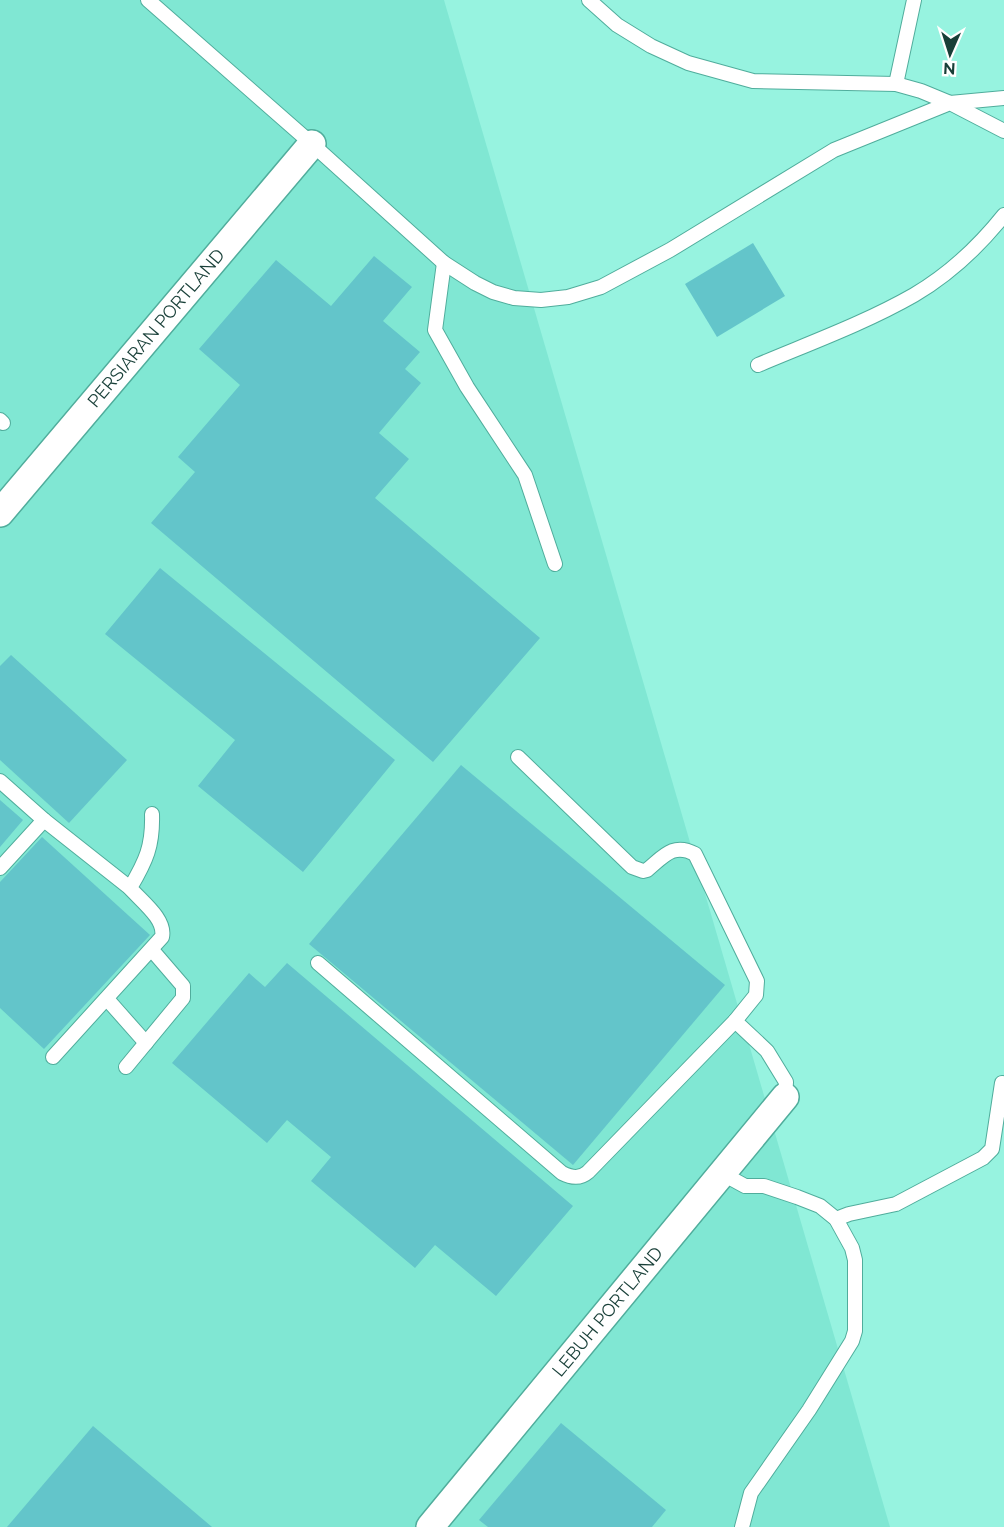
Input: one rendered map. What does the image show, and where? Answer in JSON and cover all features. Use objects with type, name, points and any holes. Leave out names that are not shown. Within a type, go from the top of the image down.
[{"type":"street","name":"PERSIARAN PORTLAND","points":[[0,513],[312,144]]},
{"type":"street","name":"LEBUH PORTLAND","points":[[429,1527],[785,1097]]},
{"type":"lane","points":[[148,0],[444,263],[474,283],[492,292],[514,298],[541,300],[568,297],[601,287],[670,250],[834,150],[950,103],[1004,98]]},
{"type":"lane","points":[[589,0],[617,25],[651,46],[688,63],[753,81],[896,84],[950,103],[1004,131]]},
{"type":"lane","points":[[896,84],[914,0]]},
{"type":"lane","points":[[758,365],[862,321],[916,294],[952,267],[992,230],[1004,215]]},
{"type":"lane","points":[[444,263],[435,330],[467,387],[525,475],[555,564]]},
{"type":"lane","points":[[318,963],[562,1173],[576,1178],[588,1172],[735,1021],[756,995],[757,981],[695,854],[680,848],[671,850],[647,870],[632,867],[518,758]]},
{"type":"lane","points":[[0,781],[130,888],[163,928],[162,937],[152,950],[53,1057]]},
{"type":"lane","points":[[130,888],[145,863],[151,845],[152,814]]},
{"type":"lane","points":[[0,868],[45,820]]},
{"type":"lane","points":[[126,1067],[183,998],[183,986],[152,950]]},
{"type":"lane","points":[[107,999],[146,1043]]},
{"type":"lane","points":[[735,1021],[766,1051],[786,1082],[785,1097]]},
{"type":"lane","points":[[836,1219],[896,1204],[983,1158],[992,1149],[1002,1083]]},
{"type":"lane","points":[[723,1174],[745,1185],[764,1186],[820,1206],[836,1219],[852,1248],[855,1260],[855,1331],[852,1341],[809,1410],[751,1493],[742,1527]]},
{"type":"shaded area","points":[[0,0],[444,0],[890,1527],[0,1527]]},
{"type":"building","points":[[753,243],[785,296],[717,337],[685,284]]},
{"type":"building","points":[[374,256],[412,287],[383,321],[420,352],[405,369],[421,383],[379,433],[409,459],[375,498],[540,638],[433,762],[151,523],[195,472],[178,457],[240,385],[199,349],[276,260],[331,306]]},
{"type":"building","points":[[160,568],[395,760],[303,872],[198,786],[235,740],[105,634]]},
{"type":"building","points":[[11,655],[127,760],[69,823],[0,760],[0,666]]},
{"type":"building","points":[[461,765],[725,985],[573,1165],[309,944]]},
{"type":"building","points":[[0,800],[23,820],[0,847]]},
{"type":"building","points":[[42,837],[150,935],[44,1049],[0,1008],[0,882]]},
{"type":"building","points":[[287,963],[573,1206],[496,1296],[435,1245],[415,1268],[311,1181],[331,1157],[287,1120],[267,1143],[172,1063],[249,973],[265,987]]},
{"type":"building","points":[[561,1423],[666,1510],[652,1527],[488,1527],[479,1520]]},
{"type":"building","points":[[93,1426],[212,1527],[7,1527]]}]
